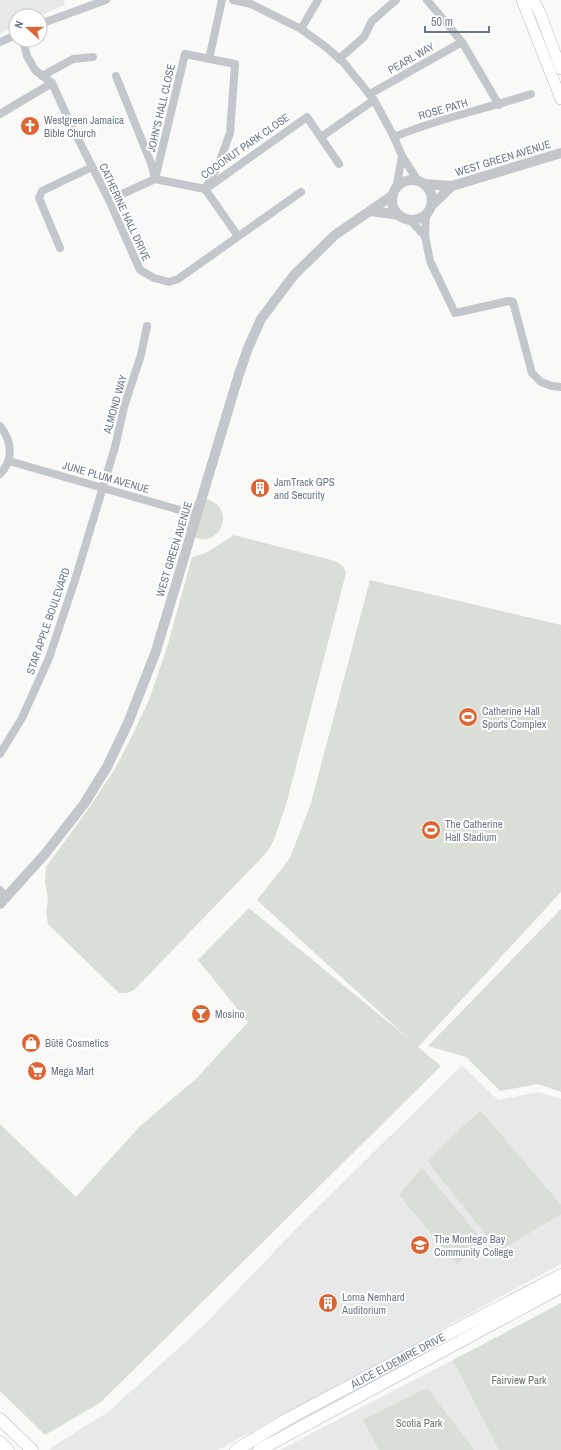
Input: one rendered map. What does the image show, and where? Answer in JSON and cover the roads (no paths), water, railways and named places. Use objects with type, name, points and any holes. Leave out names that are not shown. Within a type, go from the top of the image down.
[{"type":"main road","points":[[522,0],[561,100]]},
{"type":"main road","points":[[533,0],[540,13],[561,69]]},
{"type":"main road","name":"ALICE ELDEMIRE DRIVE","points":[[236,1450],[298,1414],[423,1346],[561,1275]]},
{"type":"main road","name":"ALICE ELDEMIRE DRIVE","points":[[259,1450],[561,1287]]},
{"type":"main road","points":[[0,1419],[32,1450]]},
{"type":"main road","points":[[0,1442],[8,1450]]},
{"type":"street","points":[[48,21],[106,0]]},
{"type":"street","points":[[209,59],[222,0]]},
{"type":"street","points":[[233,0],[252,2],[300,29],[326,47],[339,59],[372,97],[394,137],[402,156],[421,183],[431,194],[425,236],[430,261],[455,313],[509,300],[513,302],[532,373],[541,382],[552,386],[561,387]]},
{"type":"street","points":[[300,29],[318,0]]},
{"type":"street","points":[[339,59],[364,37],[372,20],[396,0]]},
{"type":"street","points":[[427,0],[462,42],[499,105]]},
{"type":"street","name":"PEARL WAY","points":[[321,137],[372,97],[462,42]]},
{"type":"street","points":[[0,114],[52,83],[35,70],[27,56],[25,48]]},
{"type":"street","name":"JOHN'S HALL CLOSE","points":[[155,178],[185,54],[209,59]]},
{"type":"street","points":[[42,76],[73,59],[93,57]]},
{"type":"street","name":"COCONUT PARK CLOSE","points":[[205,189],[218,166],[230,133],[235,64],[209,59]]},
{"type":"street","points":[[116,76],[151,163],[155,178]]},
{"type":"street","name":"CATHERINE HALL DRIVE","points":[[52,83],[72,127],[109,200],[140,270],[154,278],[169,282],[178,279],[301,192]]},
{"type":"street","name":"ROSE PATH","points":[[394,137],[422,126],[499,105],[531,94]]},
{"type":"street","name":"COCONUT PARK CLOSE","points":[[205,189],[307,117],[321,137]]},
{"type":"street","points":[[321,137],[339,164]]},
{"type":"street","name":"WEST GREEN AVENUE","points":[[421,183],[452,186],[561,153]]},
{"type":"street","points":[[399,215],[394,207],[395,192],[402,156]]},
{"type":"street","points":[[60,248],[39,198],[40,194],[42,191],[92,167]]},
{"type":"street","points":[[109,200],[155,178],[205,189],[238,236]]},
{"type":"street","points":[[395,192],[406,182],[421,183]]},
{"type":"street","name":"WEST GREEN AVENUE","points":[[429,210],[452,186]]},
{"type":"street","name":"WEST GREEN AVENUE","points":[[2,897],[45,854],[84,804],[107,767],[128,723],[156,651],[244,360],[261,319],[294,275],[335,235],[348,224],[371,211],[395,192]]},
{"type":"street","points":[[410,220],[419,219],[429,210]]},
{"type":"street","points":[[371,211],[399,215],[410,220],[425,236]]},
{"type":"street","name":"ALMOND WAY","points":[[101,488],[115,447],[124,407],[142,355],[147,326]]},
{"type":"street","points":[[0,426],[8,438],[10,454],[9,461],[0,474]]},
{"type":"street","name":"JUNE PLUM AVENUE","points":[[9,461],[197,515]]},
{"type":"street","name":"STAR APPLE BOULEVARD","points":[[0,754],[22,718],[49,658],[75,580],[101,488]]},
{"type":"place","name":"Westgreen Jamaica Bible Church","points":[[30,126]]},
{"type":"place","name":"JamTrack GPS and Security","points":[[260,488]]},
{"type":"place","name":"Catherine Hall Sports Complex","points":[[468,717]]},
{"type":"place","name":"The Catherine Hall Stadium","points":[[431,830]]},
{"type":"place","name":"Mosino","points":[[201,1014]]},
{"type":"place","name":"Būtē Cosmetics","points":[[31,1043]]},
{"type":"place","name":"Mega Mart","points":[[37,1071]]},
{"type":"place","name":"The Montego Bay Community College","points":[[420,1245]]},
{"type":"place","name":"Lorna Nemhard Auditorium","points":[[328,1303]]},
{"type":"park label","name":"Fairview Park","points":[[519,1380]]},
{"type":"park label","name":"Scotia Park","points":[[419,1423]]}]
